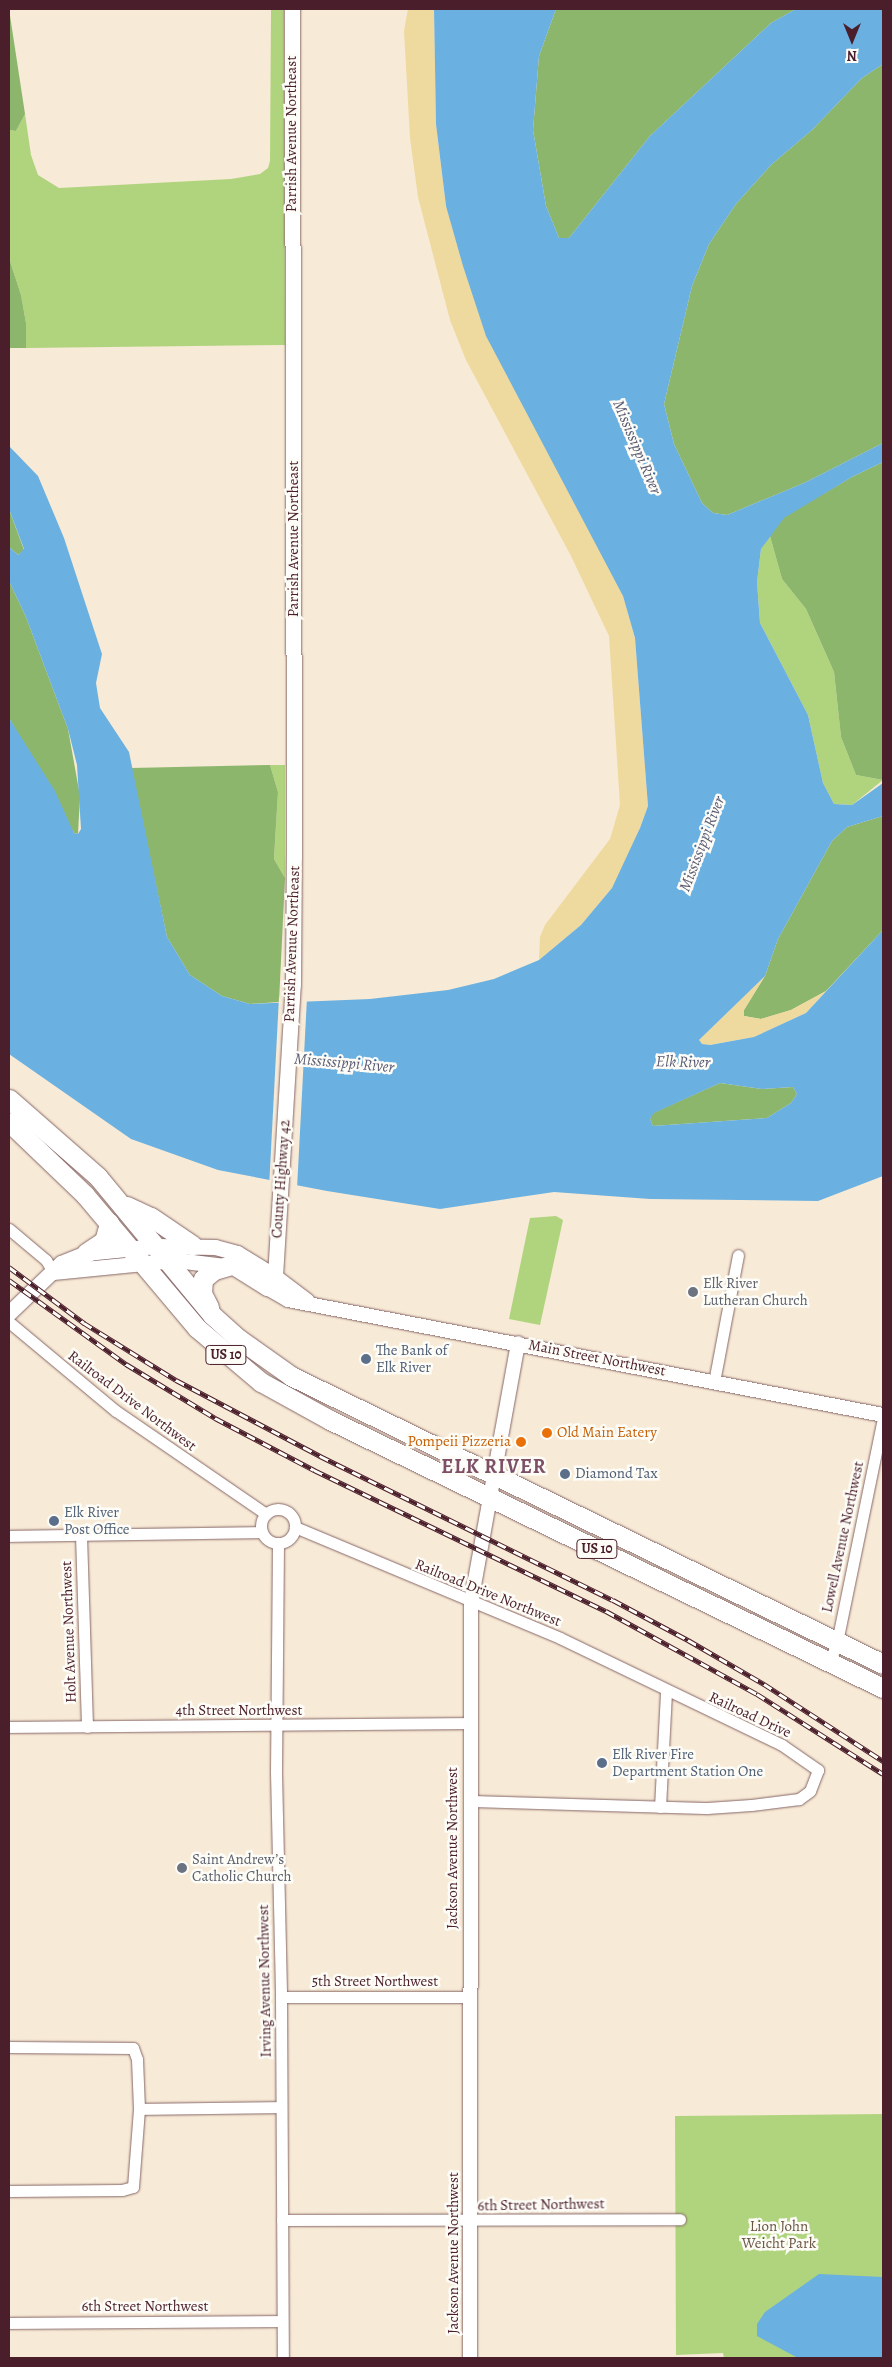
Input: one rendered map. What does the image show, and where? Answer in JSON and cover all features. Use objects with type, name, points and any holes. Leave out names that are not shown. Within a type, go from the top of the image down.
[{"type":"highway","name":"US 10","points":[[9,1099],[81,1160],[124,1205],[212,1315],[239,1339],[291,1376],[883,1664]]},
{"type":"highway","name":"US 10","points":[[9,1122],[58,1168],[132,1248],[197,1328],[261,1382],[296,1402],[883,1688]]},
{"type":"highway","points":[[124,1205],[151,1217],[192,1245]]},
{"type":"highway","points":[[86,1253],[104,1241],[109,1223]]},
{"type":"highway","points":[[212,1315],[201,1286],[207,1274],[228,1266]]},
{"type":"main road","name":"Parrish Avenue Northeast","points":[[287,1068],[293,985],[292,9]]},
{"type":"main road","name":"County Highway 42","points":[[271,1282],[279,1206],[287,1068]]},
{"type":"main road","name":"Main Street Northwest","points":[[53,1272],[144,1262],[161,1253],[192,1245],[230,1250],[247,1258],[271,1282]]},
{"type":"main road","points":[[247,1258],[261,1256],[276,1246]]},
{"type":"main road","name":"Main Street Northwest","points":[[9,1314],[70,1257],[86,1253],[132,1248],[228,1266],[271,1282]]},
{"type":"street","points":[[9,1228],[46,1260],[53,1272]]},
{"type":"street","points":[[714,1382],[738,1255]]},
{"type":"street","name":"Main Street Northwest","points":[[271,1282],[288,1300],[518,1343],[883,1416]]},
{"type":"street","name":"Railroad Drive Northwest","points":[[9,1322],[116,1411],[266,1514]]},
{"type":"street","name":"Jackson Avenue Northwest","points":[[470,2358],[469,1723],[472,1602],[496,1476],[518,1343]]},
{"type":"street","name":"Lowell Avenue Northwest","points":[[830,1662],[837,1642],[883,1416]]},
{"type":"street","points":[[282,1509],[289,1513],[295,1527],[290,1538],[278,1543],[266,1538],[261,1526],[266,1514],[282,1509]]},
{"type":"street","name":"Railroad Drive Northwest","points":[[295,1527],[560,1638],[666,1692]]},
{"type":"street","points":[[9,1536],[262,1532]]},
{"type":"street","name":"Holt Avenue Northwest","points":[[81,1535],[87,1727]]},
{"type":"street","name":"Irving Avenue Northwest","points":[[278,1543],[283,2358]]},
{"type":"street","points":[[469,1802],[660,1807],[666,1692]]},
{"type":"street","name":"Railroad Drive","points":[[660,1807],[706,1808],[799,1799],[810,1791],[818,1770],[782,1745],[666,1692]]},
{"type":"street","name":"4th Street Northwest","points":[[9,1727],[469,1723]]},
{"type":"street","name":"5th Street Northwest","points":[[281,1997],[469,1997]]},
{"type":"street","points":[[9,2047],[133,2048],[137,2059],[139,2109],[133,2187],[122,2190],[9,2191]]},
{"type":"street","points":[[139,2109],[281,2107]]},
{"type":"street","name":"6th Street Northwest","points":[[282,2220],[470,2221],[680,2218]]},
{"type":"street","name":"6th Street Northwest","points":[[9,2323],[282,2321]]},
{"type":"green space","points":[[9,9],[25,114],[16,131],[9,130]]},
{"type":"green space","points":[[271,9],[284,9],[285,345],[26,348],[26,323],[21,295],[9,258],[9,130],[16,131],[25,114],[31,155],[38,175],[59,188],[231,179],[260,174],[268,168],[270,161]]},
{"type":"green space","points":[[556,9],[796,9],[771,23],[650,136],[569,238],[559,238],[546,206],[533,130],[539,56]]},
{"type":"green space","points":[[883,64],[883,443],[804,483],[727,515],[713,513],[702,503],[674,444],[664,404],[692,286],[709,244],[736,204],[771,165],[812,130],[862,78]]},
{"type":"green space","points":[[9,258],[21,295],[26,323],[26,348],[9,348]]},
{"type":"green space","points":[[883,462],[883,780],[856,775],[841,737],[834,672],[806,609],[782,579],[770,536],[784,517],[852,477]]},
{"type":"green space","points":[[9,509],[24,550],[18,555],[9,547]]},
{"type":"green space","points":[[770,536],[782,579],[806,609],[834,672],[841,737],[856,775],[883,780],[852,805],[834,804],[823,783],[808,715],[760,623],[757,582],[761,549]]},
{"type":"green space","points":[[9,581],[26,617],[68,729],[80,796],[78,834],[74,833],[9,718]]},
{"type":"green space","points":[[270,765],[285,765],[285,878],[274,859],[278,792]]},
{"type":"green space","points":[[270,765],[278,792],[274,859],[285,878],[279,1002],[250,1004],[222,996],[190,975],[167,937],[131,768]]},
{"type":"green space","points":[[883,816],[883,930],[826,991],[791,1010],[761,1019],[744,1016],[744,1010],[765,976],[778,939],[832,841],[847,827]]},
{"type":"green space","points":[[720,1083],[762,1089],[793,1087],[797,1094],[791,1103],[767,1118],[653,1126],[650,1119],[653,1113]]},
{"type":"green space","points":[[556,1216],[563,1220],[540,1325],[509,1319],[530,1218]]},
{"type":"green space","name":"Lion John Weicht Park","points":[[883,2114],[883,2358],[724,2358],[723,2353],[676,2355],[675,2116]]},
{"type":"sand","points":[[408,9],[434,9],[436,124],[446,206],[623,596],[635,638],[648,806],[632,849],[612,888],[581,925],[539,960],[540,937],[545,925],[610,839],[620,805],[609,636],[571,556],[466,360],[450,320],[418,197],[410,138],[404,31]]},
{"type":"sand","points":[[765,976],[744,1010],[744,1016],[761,1019],[791,1010],[826,991],[806,1013],[754,1037],[709,1045],[701,1044],[699,1040]]},
{"type":"water","points":[[434,9],[556,9],[539,56],[533,130],[546,206],[559,238],[569,238],[650,136],[771,23],[796,9],[883,9],[883,64],[862,78],[812,130],[771,165],[736,204],[709,244],[692,286],[664,404],[674,444],[702,503],[713,513],[727,515],[804,483],[883,443],[883,462],[852,477],[784,518],[761,549],[757,582],[760,623],[808,715],[823,783],[834,804],[852,805],[883,783],[883,816],[847,827],[832,841],[778,939],[765,976],[699,1040],[702,1044],[710,1045],[754,1037],[806,1013],[883,930],[883,1176],[818,1201],[650,1199],[554,1192],[440,1209],[327,1191],[218,1170],[131,1139],[9,1054],[9,718],[55,791],[74,833],[78,834],[81,829],[77,765],[68,729],[26,617],[9,581],[9,547],[18,555],[24,549],[9,509],[9,446],[38,476],[64,538],[102,654],[96,683],[100,708],[129,752],[167,937],[190,975],[222,996],[250,1004],[370,999],[448,990],[494,979],[539,960],[581,925],[612,888],[640,828],[648,806],[635,638],[623,596],[486,336],[446,206],[436,124]],"holes":[[[720,1083],[762,1089],[793,1087],[797,1094],[791,1103],[767,1118],[653,1126],[650,1119],[654,1113]]]},
{"type":"water","points":[[819,2274],[883,2277],[883,2358],[798,2358],[757,2336],[757,2324],[765,2312]]},
{"type":"pier","points":[[279,997],[307,998],[297,1188],[269,1186]]},
{"type":"railway","points":[[9,1267],[84,1323],[176,1380],[320,1456],[613,1600],[688,1640],[764,1684],[883,1761]]},
{"type":"railway","points":[[9,1280],[126,1364],[215,1418],[314,1470],[606,1611],[757,1694],[883,1774]]},
{"type":"place","name":"Elk River Lutheran Church","points":[[693,1292]]},
{"type":"place","name":"The Bank of Elk River","points":[[366,1359]]},
{"type":"place","name":"Old Main Eatery","points":[[547,1433]]},
{"type":"place","name":"Pompeii Pizzeria","points":[[521,1442]]},
{"type":"place","name":"Diamond Tax","points":[[565,1474]]},
{"type":"place","name":"Elk River Post Office","points":[[54,1521]]},
{"type":"place","name":"Elk River Fire Department Station One","points":[[602,1763]]},
{"type":"place","name":"Saint Andrew’s Catholic Church","points":[[182,1868]]},
{"type":"district","name":"ELK RIVER","points":[[494,1466]]},
{"type":"water label","name":"Mississippi River","points":[[637,447]]},
{"type":"water label","name":"Mississippi River","points":[[702,844]]},
{"type":"water label","name":"Elk River","points":[[683,1062]]},
{"type":"water label","name":"Mississippi River","points":[[344,1063]]}]
